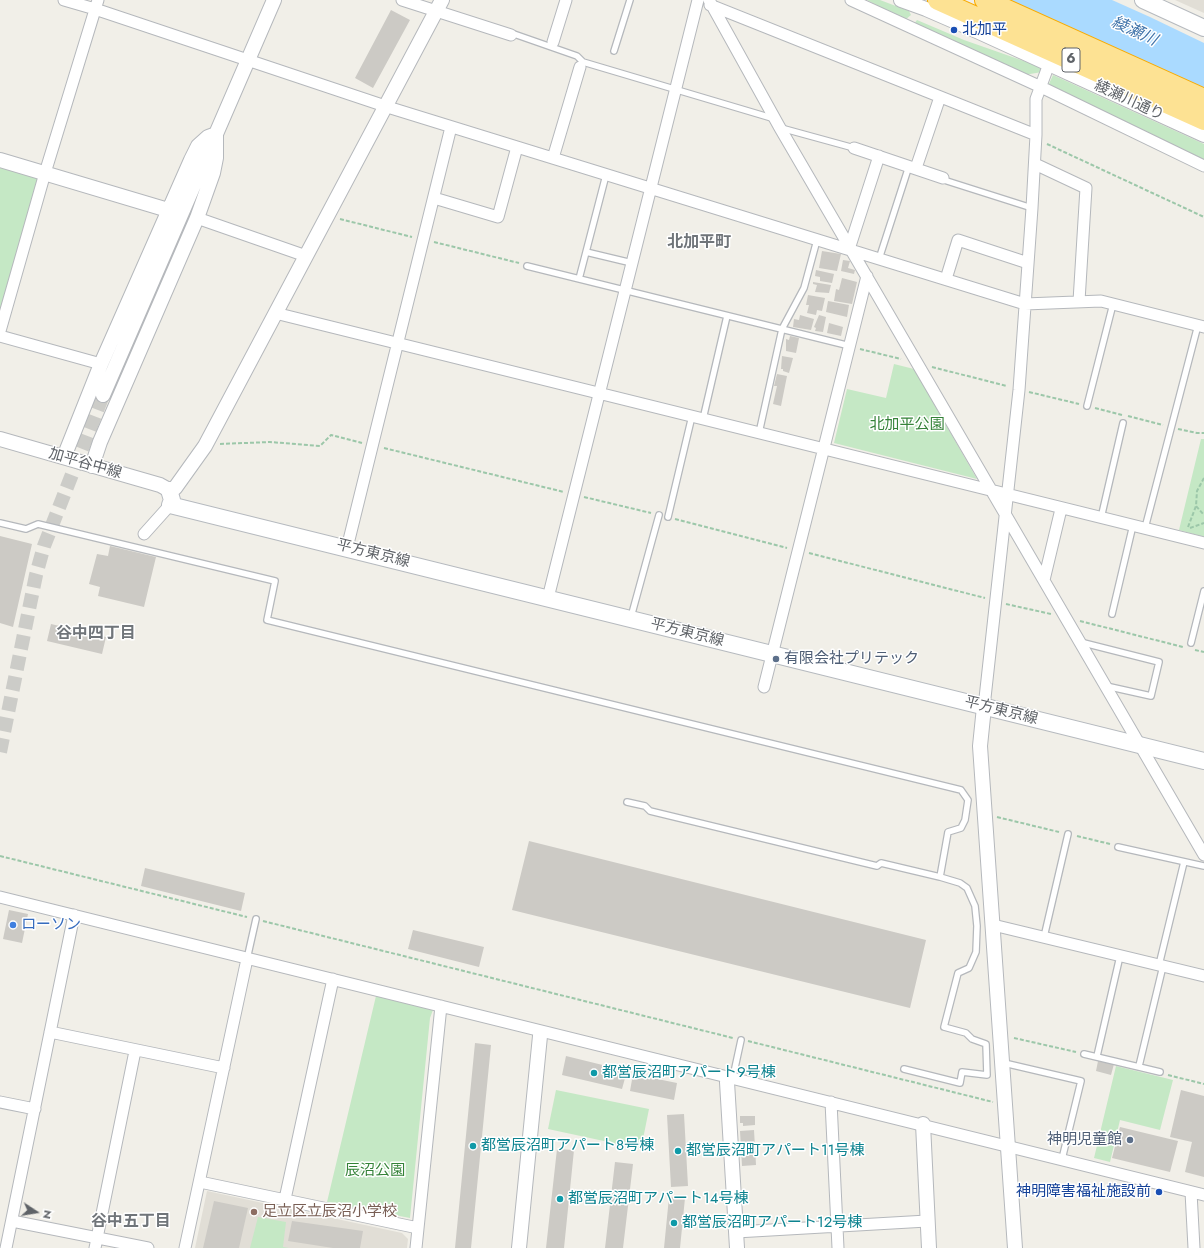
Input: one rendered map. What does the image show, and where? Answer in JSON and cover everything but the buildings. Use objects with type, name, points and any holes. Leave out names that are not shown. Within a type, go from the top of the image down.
[{"type":"highway","name":"6","points":[[938,0],[1204,120]]},
{"type":"highway","name":"6","points":[[985,0],[1204,99]]},
{"type":"main road","points":[[1142,0],[1204,28]]},
{"type":"main road","name":"平方東京線","points":[[169,498],[347,548],[1204,761]]},
{"type":"street","points":[[64,0],[96,4],[248,60],[385,106],[818,240],[851,248],[879,260],[1025,304],[1101,301],[1201,326]]},
{"type":"street","points":[[103,395],[274,0]]},
{"type":"street","points":[[402,0],[439,5],[511,35]]},
{"type":"street","points":[[553,45],[566,0]]},
{"type":"street","points":[[548,598],[698,0],[710,3],[1036,137]]},
{"type":"street","points":[[852,0],[1041,87],[1204,166]]},
{"type":"street","name":"綾瀬川通り","points":[[900,0],[926,9],[1204,135]]},
{"type":"street","points":[[710,3],[778,124],[1204,855]]},
{"type":"street","points":[[0,331],[45,173],[96,4]]},
{"type":"street","points":[[144,534],[205,446],[439,5]]},
{"type":"street","points":[[1015,1248],[980,746],[1019,390],[1032,208],[1036,137],[1036,100],[1049,64]]},
{"type":"street","points":[[553,158],[582,65]]},
{"type":"street","points":[[913,167],[940,97]]},
{"type":"street","points":[[347,548],[451,127]]},
{"type":"street","points":[[64,457],[168,210],[198,146],[208,137],[216,134]]},
{"type":"street","points":[[92,466],[100,442],[197,218],[213,173],[216,158],[216,134]]},
{"type":"street","points":[[434,198],[498,217],[517,147]]},
{"type":"street","points":[[854,148],[943,178]]},
{"type":"street","points":[[851,248],[879,156]]},
{"type":"street","points":[[0,160],[168,210]]},
{"type":"street","points":[[1034,164],[1086,188],[1079,301]]},
{"type":"street","points":[[197,218],[306,256]]},
{"type":"street","points":[[946,279],[958,240],[1028,264]]},
{"type":"street","points":[[764,687],[771,654],[799,551],[867,276]]},
{"type":"street","points":[[276,313],[1204,543]]},
{"type":"street","points":[[0,336],[102,364]]},
{"type":"street","name":"加平谷中線","points":[[0,439],[160,485],[169,498]]},
{"type":"street","points":[[1044,580],[1062,509]]},
{"type":"street","points":[[0,897],[441,1006],[541,1033],[923,1124],[1204,1195]]},
{"type":"street","points":[[6,1248],[74,915]]},
{"type":"street","points":[[993,925],[1204,976]]},
{"type":"street","points":[[185,1248],[247,959]]},
{"type":"street","points":[[285,1199],[333,979]]},
{"type":"street","points":[[416,1248],[441,1006]]},
{"type":"street","points":[[50,1032],[224,1068]]},
{"type":"street","points":[[519,1248],[541,1033]]},
{"type":"street","points":[[96,1243],[135,1050]]},
{"type":"street","points":[[728,1078],[737,1248]]},
{"type":"street","points":[[0,1102],[34,1109]]},
{"type":"street","points":[[831,1102],[838,1248]]},
{"type":"street","points":[[923,1124],[929,1248]]},
{"type":"street","points":[[200,1182],[418,1228]]},
{"type":"street","points":[[1191,1192],[1194,1248]]},
{"type":"street","points":[[12,1221],[96,1243],[148,1248]]},
{"type":"street","points":[[736,1232],[927,1221]]},
{"type":"lane","points":[[614,52],[630,0]]},
{"type":"lane","points":[[511,35],[514,34],[553,45],[577,56],[582,65],[675,90],[854,148]]},
{"type":"lane","points":[[879,260],[913,167]]},
{"type":"lane","points":[[580,279],[606,174]]},
{"type":"lane","points":[[943,178],[947,181],[1032,208]]},
{"type":"lane","points":[[759,433],[782,329],[804,288],[818,240]]},
{"type":"lane","points":[[586,252],[632,263]]},
{"type":"lane","points":[[527,266],[850,346]]},
{"type":"lane","points":[[1087,406],[1112,304]]},
{"type":"lane","points":[[703,419],[727,316]]},
{"type":"lane","points":[[1144,528],[1201,326]]},
{"type":"lane","points":[[668,517],[692,416]]},
{"type":"lane","points":[[1101,518],[1123,423]]},
{"type":"lane","points":[[630,619],[658,515]]},
{"type":"lane","points":[[0,523],[26,529],[38,524],[275,581],[267,620],[961,790],[968,800],[966,820],[961,828],[948,832],[940,877]]},
{"type":"lane","points":[[1112,614],[1133,525]]},
{"type":"lane","points":[[1191,643],[1204,591]]},
{"type":"lane","points":[[1080,642],[1159,662],[1151,696],[1105,686]]},
{"type":"lane","points":[[627,802],[645,806],[650,811],[876,866],[881,863],[940,877],[960,883],[967,888],[975,906],[977,926],[976,952],[969,968],[958,973],[944,1027],[966,1033],[972,1039],[986,1044],[987,1075],[962,1072],[960,1082],[904,1069]]},
{"type":"lane","points":[[1044,937],[1068,834]]},
{"type":"lane","points":[[1118,847],[1204,866]]},
{"type":"lane","points":[[1139,1066],[1184,862]]},
{"type":"lane","points":[[247,959],[256,919]]},
{"type":"lane","points":[[1097,1056],[1120,956]]},
{"type":"lane","points":[[728,1078],[741,1040]]},
{"type":"lane","points":[[1084,1054],[1160,1072]]},
{"type":"lane","points":[[1003,1063],[1080,1081],[1062,1159]]},
{"type":"path","points":[[1036,137],[1204,217]]},
{"type":"path","points":[[215,444],[270,442],[320,446],[331,435],[658,515]]},
{"type":"path","points":[[1204,478],[1197,491],[1196,506],[1188,530],[1204,523]]},
{"type":"path","points":[[1196,506],[1204,515]]},
{"type":"path","points":[[668,517],[995,601],[1204,652]]},
{"type":"path","points":[[985,814],[1118,847]]},
{"type":"path","points":[[0,856],[1006,1106]]},
{"type":"path","points":[[1001,1035],[1084,1054]]},
{"type":"path","points":[[1160,1072],[1204,1084]]},
{"type":"shaded area","points":[[1175,0],[1204,0],[1204,13]]},
{"type":"shaded area","name":"足立区立辰沼小学校","points":[[207,1191],[402,1233],[408,1239],[407,1248],[195,1248]]},
{"type":"green space","points":[[867,0],[880,0],[909,11],[911,15],[905,20]]},
{"type":"green space","points":[[917,20],[964,40],[1041,67],[1042,72],[1024,75],[914,24]]},
{"type":"green space","points":[[1053,75],[1204,144],[1204,161],[1048,86]]},
{"type":"green space","points":[[0,167],[36,177],[38,181],[0,310]]},
{"type":"green space","name":"北加平公園","points":[[894,364],[914,369],[977,479],[834,443],[847,389],[886,398]]},
{"type":"green space","points":[[1201,439],[1204,439],[1204,537],[1179,530]]},
{"type":"green space","name":"辰沼公園","points":[[376,996],[433,1010],[430,1018],[410,1218],[327,1202]]},
{"type":"green space","points":[[1116,1066],[1173,1080],[1160,1130],[1120,1120],[1110,1162],[1094,1158]]},
{"type":"green space","points":[[556,1090],[649,1109],[641,1149],[548,1129]]},
{"type":"green space","points":[[258,1217],[286,1222],[283,1247],[289,1248],[250,1248]]},
{"type":"water","name":"綾瀬川","points":[[1008,0],[1112,0],[1150,17],[1204,43],[1204,89]]},
{"type":"tunnel","points":[[0,752],[36,575],[44,546],[103,395]]},
{"type":"place","name":"北加平","points":[[954,30]]},
{"type":"place","name":"有限会社プリテック","points":[[776,659]]},
{"type":"place","name":"ローソン","points":[[13,925]]},
{"type":"place","name":"都営辰沼町アパート9号棟","points":[[594,1073]]},
{"type":"place","name":"神明児童館","points":[[1130,1140]]},
{"type":"place","name":"都営辰沼町アパート8号棟","points":[[473,1146]]},
{"type":"place","name":"都営辰沼町アパート11号棟","points":[[678,1151]]},
{"type":"place","name":"神明障害福祉施設前","points":[[1159,1192]]},
{"type":"place","name":"都営辰沼町アパート14号棟","points":[[560,1199]]},
{"type":"place","name":"足立区立辰沼小学校","points":[[254,1212]]},
{"type":"place","name":"都営辰沼町アパート12号棟","points":[[674,1223]]},
{"type":"district","name":"北加平町","points":[[699,243]]},
{"type":"district","name":"谷中四丁目","points":[[96,634]]},
{"type":"district","name":"谷中五丁目","points":[[131,1222]]}]
